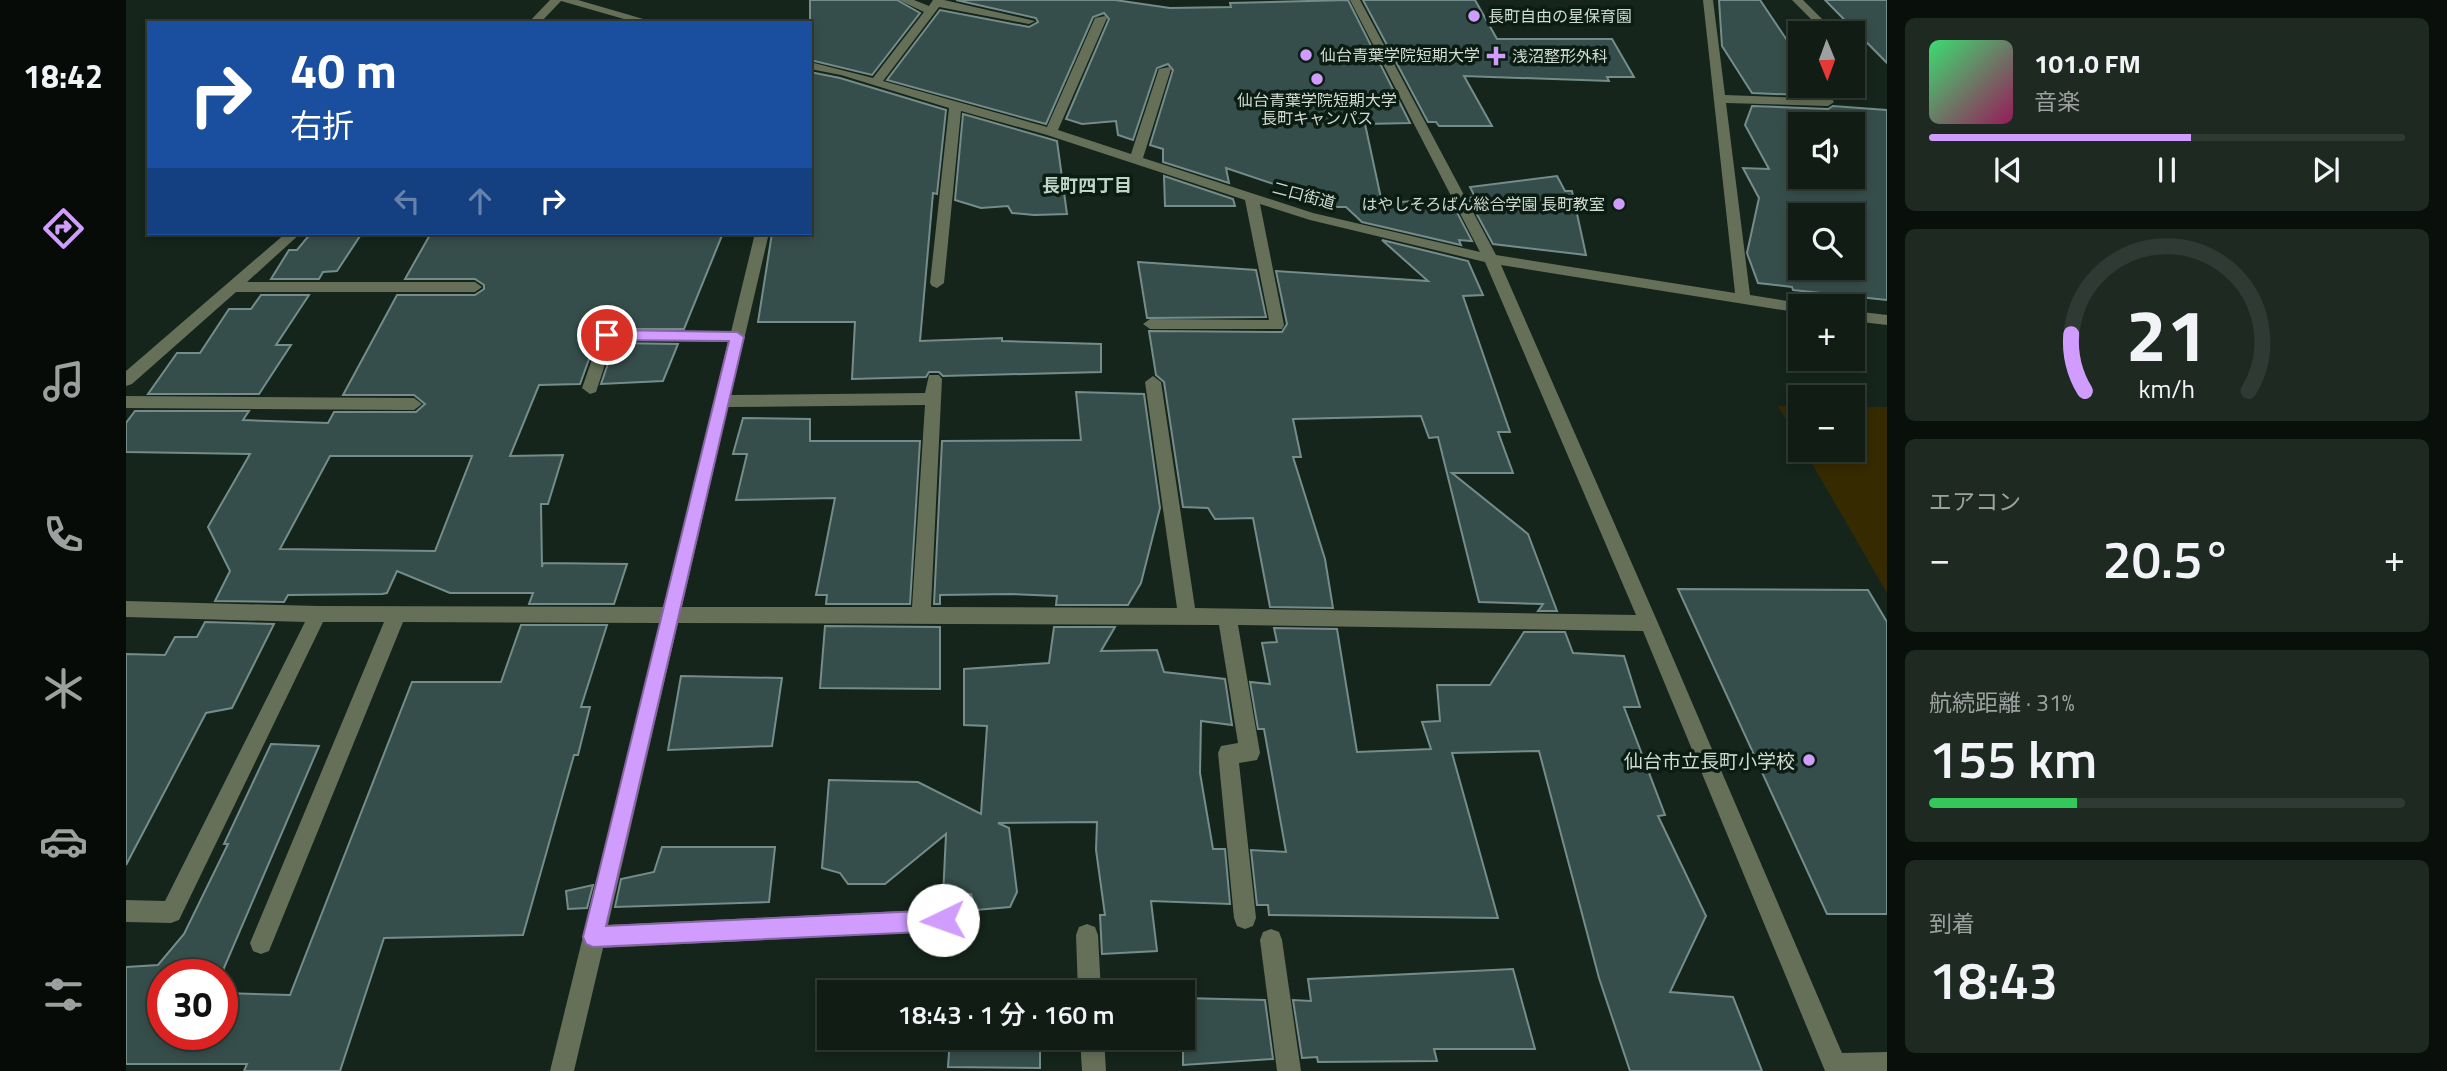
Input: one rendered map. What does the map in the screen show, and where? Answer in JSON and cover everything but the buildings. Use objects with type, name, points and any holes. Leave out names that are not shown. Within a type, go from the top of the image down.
[{"type":"street","points":[[535,21],[556,0]]},
{"type":"street","points":[[566,0],[645,21]]},
{"type":"street","points":[[904,0],[1029,21]]},
{"type":"street","points":[[1355,0],[1491,259],[1649,623],[1836,1068],[1887,1064]]},
{"type":"street","points":[[1709,0],[1743,299]]},
{"type":"street","points":[[1797,0],[1819,21]]},
{"type":"street","points":[[875,83],[937,5]]},
{"type":"street","points":[[1051,132],[1101,18]]},
{"type":"street","name":"二口街道","points":[[812,65],[844,72],[1051,132],[1310,216],[1491,259],[1788,306]]},
{"type":"street","points":[[1136,159],[1165,69]]},
{"type":"street","points":[[1721,99],[1828,102]]},
{"type":"street","points":[[937,283],[955,106]]},
{"type":"street","points":[[1150,324],[1277,325],[1252,199]]},
{"type":"street","points":[[126,380],[292,235]]},
{"type":"street","points":[[562,1071],[762,235]]},
{"type":"street","points":[[232,287],[475,288]]},
{"type":"street","points":[[1865,317],[1887,320]]},
{"type":"street","points":[[590,388],[607,335],[737,337]]},
{"type":"street","points":[[921,615],[934,379]]},
{"type":"street","points":[[1153,382],[1187,616]]},
{"type":"street","points":[[722,401],[933,399]]},
{"type":"street","points":[[126,402],[414,404]]},
{"type":"street","points":[[126,609],[318,614],[1187,616],[1649,623]]},
{"type":"street","points":[[126,911],[171,912],[318,614]]},
{"type":"street","points":[[261,943],[397,614]]},
{"type":"street","points":[[1227,617],[1250,753],[1228,753],[1245,918]]},
{"type":"street","points":[[593,937],[943,920]]},
{"type":"street","points":[[1087,934],[1089,980]]},
{"type":"street","points":[[1271,940],[1289,1071]]},
{"type":"street","points":[[1093,1050],[1094,1071]]},
{"type":"shaded area","points":[[1778,406],[1788,406],[1788,423]]},
{"type":"shaded area","points":[[1865,407],[1887,407],[1887,593],[1811,462],[1865,462]]},
{"type":"place","name":"長町自由の星保育園","points":[[1474,16]]},
{"type":"place","name":"仙台青葉学院短期大学","points":[[1306,55]]},
{"type":"place","name":"浅沼整形外科","points":[[1496,56]]},
{"type":"place","name":"仙台青葉学院短期大学 長町キャンパス","points":[[1317,79]]},
{"type":"place","name":"はやしそろばん総合学園 長町教室","points":[[1619,204]]},
{"type":"place","name":"仙台市立長町小学校","points":[[1809,760]]},
{"type":"district","name":"長町四丁目","points":[[1087,185]]},
{"type":"route","points":[[607,335],[737,337],[593,937],[943,920]]}]
